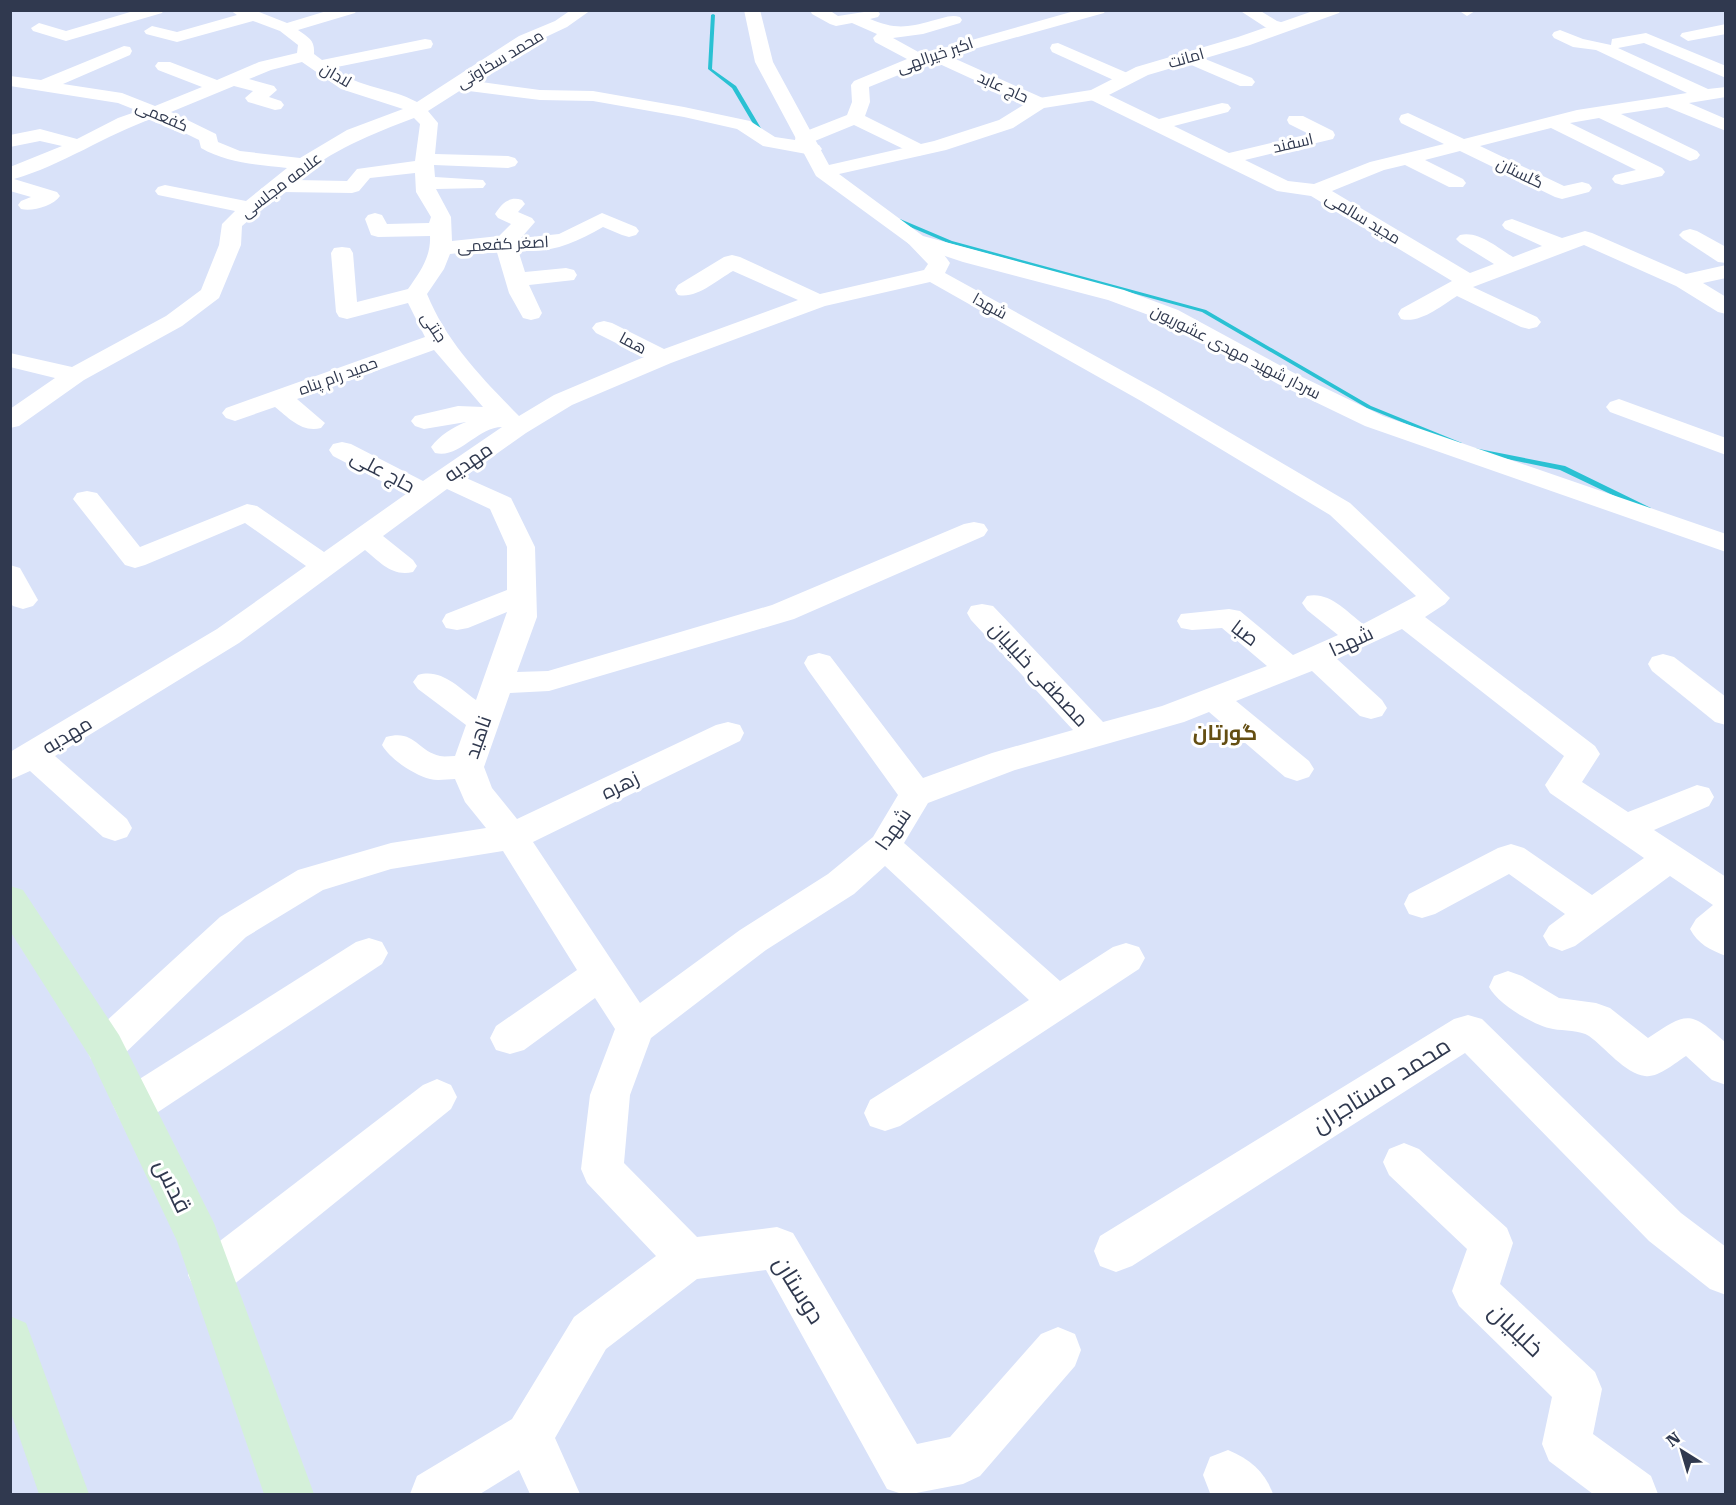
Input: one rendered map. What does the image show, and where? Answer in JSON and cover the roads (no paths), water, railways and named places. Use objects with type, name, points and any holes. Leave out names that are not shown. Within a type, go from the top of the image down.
[{"type":"main road","name":"قدس","points":[[10,900],[105,1047],[198,1238],[289,1494]]},
{"type":"main road","points":[[10,1339],[64,1494]]},
{"type":"street","points":[[39,27],[66,36],[156,10]]},
{"type":"street","points":[[286,28],[349,10]]},
{"type":"street","name":"محمد سخاوتی","points":[[418,110],[525,40],[561,24],[583,10]]},
{"type":"street","name":"سردار شهید مهدی عشوریون","points":[[752,10],[764,62],[823,172],[916,240],[971,257],[1116,295],[1159,311],[1287,379],[1374,421],[1725,544]]},
{"type":"street","name":"اکبر خیرالهی","points":[[855,118],[861,102],[860,85],[891,70],[1031,20],[1098,10]]},
{"type":"street","points":[[1247,10],[1281,27]]},
{"type":"street","name":"امانت","points":[[1039,103],[1095,94],[1142,71],[1244,41],[1333,10]]},
{"type":"street","points":[[818,11],[836,21],[859,14],[889,33],[923,29],[954,20]]},
{"type":"street","points":[[152,31],[177,37],[246,13]]},
{"type":"street","name":"لادان","points":[[246,13],[286,28],[306,43],[312,61],[348,85],[406,101],[418,110]]},
{"type":"street","points":[[1688,36],[1725,29]]},
{"type":"street","name":"حاج عابد","points":[[889,33],[881,38],[1000,91],[1039,103]]},
{"type":"street","points":[[1560,34],[1579,43],[1600,46],[1716,93]]},
{"type":"street","points":[[1618,43],[1646,38],[1725,73]]},
{"type":"street","points":[[10,174],[80,145],[125,122],[265,66],[424,44]]},
{"type":"street","points":[[1058,48],[1126,79]]},
{"type":"street","points":[[43,87],[124,51]]},
{"type":"street","points":[[82,54],[99,62]]},
{"type":"street","points":[[1188,57],[1246,82]]},
{"type":"street","points":[[164,66],[225,83],[268,90],[254,98],[275,105]]},
{"type":"street","points":[[1000,91],[1028,75]]},
{"type":"street","name":"کفعمی","points":[[10,81],[122,98],[194,129],[209,138],[208,144],[214,149],[230,154],[303,164]]},
{"type":"street","points":[[458,84],[540,95],[593,96],[684,112],[743,125],[770,142],[808,144],[855,118],[918,150]]},
{"type":"street","name":"مجید سالمی","points":[[1316,190],[1377,166],[1460,144],[1601,112],[1716,93]]},
{"type":"street","points":[[1095,94],[1284,187],[1316,190]]},
{"type":"street","points":[[1670,101],[1725,126]]},
{"type":"street","points":[[823,172],[918,150],[1006,124],[1039,103]]},
{"type":"street","points":[[1157,125],[1222,108]]},
{"type":"street","points":[[418,110],[429,123],[425,169],[426,192],[441,217],[439,238]]},
{"type":"street","name":"علامه مجلسی","points":[[10,421],[75,375],[174,321],[211,293],[230,245],[232,224],[303,164],[354,134],[418,110]]},
{"type":"street","points":[[660,126],[684,112]]},
{"type":"street","points":[[1601,112],[1690,155]]},
{"type":"street","name":"گلستان","points":[[1408,119],[1562,194],[1582,188]]},
{"type":"street","name":"اسفند","points":[[1226,159],[1326,135],[1296,120]]},
{"type":"street","points":[[1553,122],[1655,172],[1622,179]]},
{"type":"street","points":[[1522,129],[1554,144]]},
{"type":"street","points":[[208,144],[235,133]]},
{"type":"street","points":[[10,141],[40,135],[80,145]]},
{"type":"street","points":[[1407,158],[1456,183]]},
{"type":"street","points":[[278,186],[352,187],[364,173],[508,162]]},
{"type":"street","points":[[425,169],[476,184]]},
{"type":"street","points":[[10,184],[50,196],[28,205]]},
{"type":"street","name":"مجید سالمی","points":[[1316,190],[1462,285],[1529,322]]},
{"type":"street","points":[[165,191],[249,208]]},
{"type":"street","points":[[515,204],[506,214],[525,222],[505,242],[520,293],[531,313]]},
{"type":"street","name":"اصغر کفعمی","points":[[375,219],[378,231],[529,245],[565,240],[602,219],[629,231]]},
{"type":"street","points":[[1512,225],[1562,246]]},
{"type":"street","points":[[1690,235],[1725,257]]},
{"type":"street","points":[[1409,314],[1462,285],[1585,237],[1684,281],[1725,307]]},
{"type":"street","name":"جنتی","points":[[439,238],[438,263],[416,294],[422,314],[466,374],[511,421]]},
{"type":"street","points":[[1467,239],[1512,265]]},
{"type":"street","points":[[916,240],[939,263],[933,274]]},
{"type":"street","points":[[342,253],[347,312],[416,294]]},
{"type":"street","points":[[686,290],[732,262],[818,301]]},
{"type":"street","points":[[1684,281],[1725,271]]},
{"type":"street","points":[[517,279],[566,274]]},
{"type":"street","name":"مهدیه","points":[[22,762],[228,636],[366,537],[438,472],[511,421],[663,358],[818,301],[933,274]]},
{"type":"street","name":"شهدا","points":[[635,1028],[753,940],[841,884],[885,846],[916,794],[1004,761],[1173,714],[1214,699],[1360,637],[1405,616],[1435,598],[1340,508],[1150,396],[933,274]]},
{"type":"street","name":"هما","points":[[604,328],[663,358]]},
{"type":"street","name":"حمید رام پناه","points":[[235,413],[441,339]]},
{"type":"street","points":[[10,360],[75,375]]},
{"type":"street","points":[[279,398],[312,423]]},
{"type":"street","points":[[1619,407],[1725,447]]},
{"type":"street","points":[[424,421],[458,414],[511,421]]},
{"type":"street","name":"حاج علی","points":[[342,450],[438,472]]},
{"type":"street","name":"ناهید","points":[[438,472],[501,504],[521,547],[522,617],[467,767],[477,793],[512,837],[635,1028]]},
{"type":"street","points":[[87,499],[135,559],[247,512],[325,566]]},
{"type":"street","points":[[498,683],[549,681],[783,612],[974,530]]},
{"type":"street","points":[[366,537],[403,566]]},
{"type":"street","points":[[458,621],[522,595]]},
{"type":"street","points":[[1317,603],[1360,637]]},
{"type":"street","name":"مصطفی خلیلیان","points":[[982,613],[1096,735]]},
{"type":"street","points":[[1405,616],[1583,754],[1562,785],[1725,896]]},
{"type":"street","name":"صبا","points":[[1192,621],[1229,618],[1371,708]]},
{"type":"street","points":[[819,663],[916,794]]},
{"type":"street","points":[[1663,664],[1725,714]]},
{"type":"street","points":[[429,682],[482,721]]},
{"type":"street","points":[[1214,699],[1297,768]]},
{"type":"street","name":"زهره","points":[[105,1047],[233,927],[311,880],[391,856],[512,837],[728,733]]},
{"type":"street","points":[[399,745],[434,768],[467,767]]},
{"type":"street","points":[[22,762],[115,828]]},
{"type":"street","points":[[1624,828],[1696,797]]},
{"type":"street","points":[[885,846],[1057,1002]]},
{"type":"street","points":[[1422,904],[1511,857],[1592,914]]},
{"type":"street","points":[[1562,936],[1670,858]]},
{"type":"street","points":[[1725,915],[1709,929],[1725,941]]},
{"type":"street","points":[[134,1106],[369,953]]},
{"type":"street","points":[[885,1113],[1125,958]]},
{"type":"street","points":[[510,1038],[600,974]]},
{"type":"street","points":[[1508,987],[1551,1013],[1596,1019],[1647,1060],[1688,1033],[1725,1068]]},
{"type":"street","points":[[435,1494],[529,1436],[590,1333],[688,1259],[602,1169],[610,1095],[635,1028]]},
{"type":"street","name":"محمد مستاجران","points":[[1116,1251],[1468,1031],[1665,1227],[1725,1274]]},
{"type":"street","points":[[211,1275],[437,1097]]},
{"type":"street","name":"خلیلیان","points":[[1404,1162],[1491,1243],[1475,1291],[1578,1389],[1566,1444],[1633,1494]]},
{"type":"street","name":"دوستان","points":[[688,1259],[777,1248],[905,1472],[963,1459],[1058,1350]]},
{"type":"street","points":[[529,1436],[555,1494]]},
{"type":"waterway","points":[[713,15],[710,69],[734,87],[760,131],[764,133]]},
{"type":"waterway","points":[[898,220],[950,242],[1204,311],[1369,407],[1458,443]]},
{"type":"waterway","points":[[1477,450],[1562,468],[1647,508]]},
{"type":"district","name":"گورتان","points":[[1225,733]]}]
